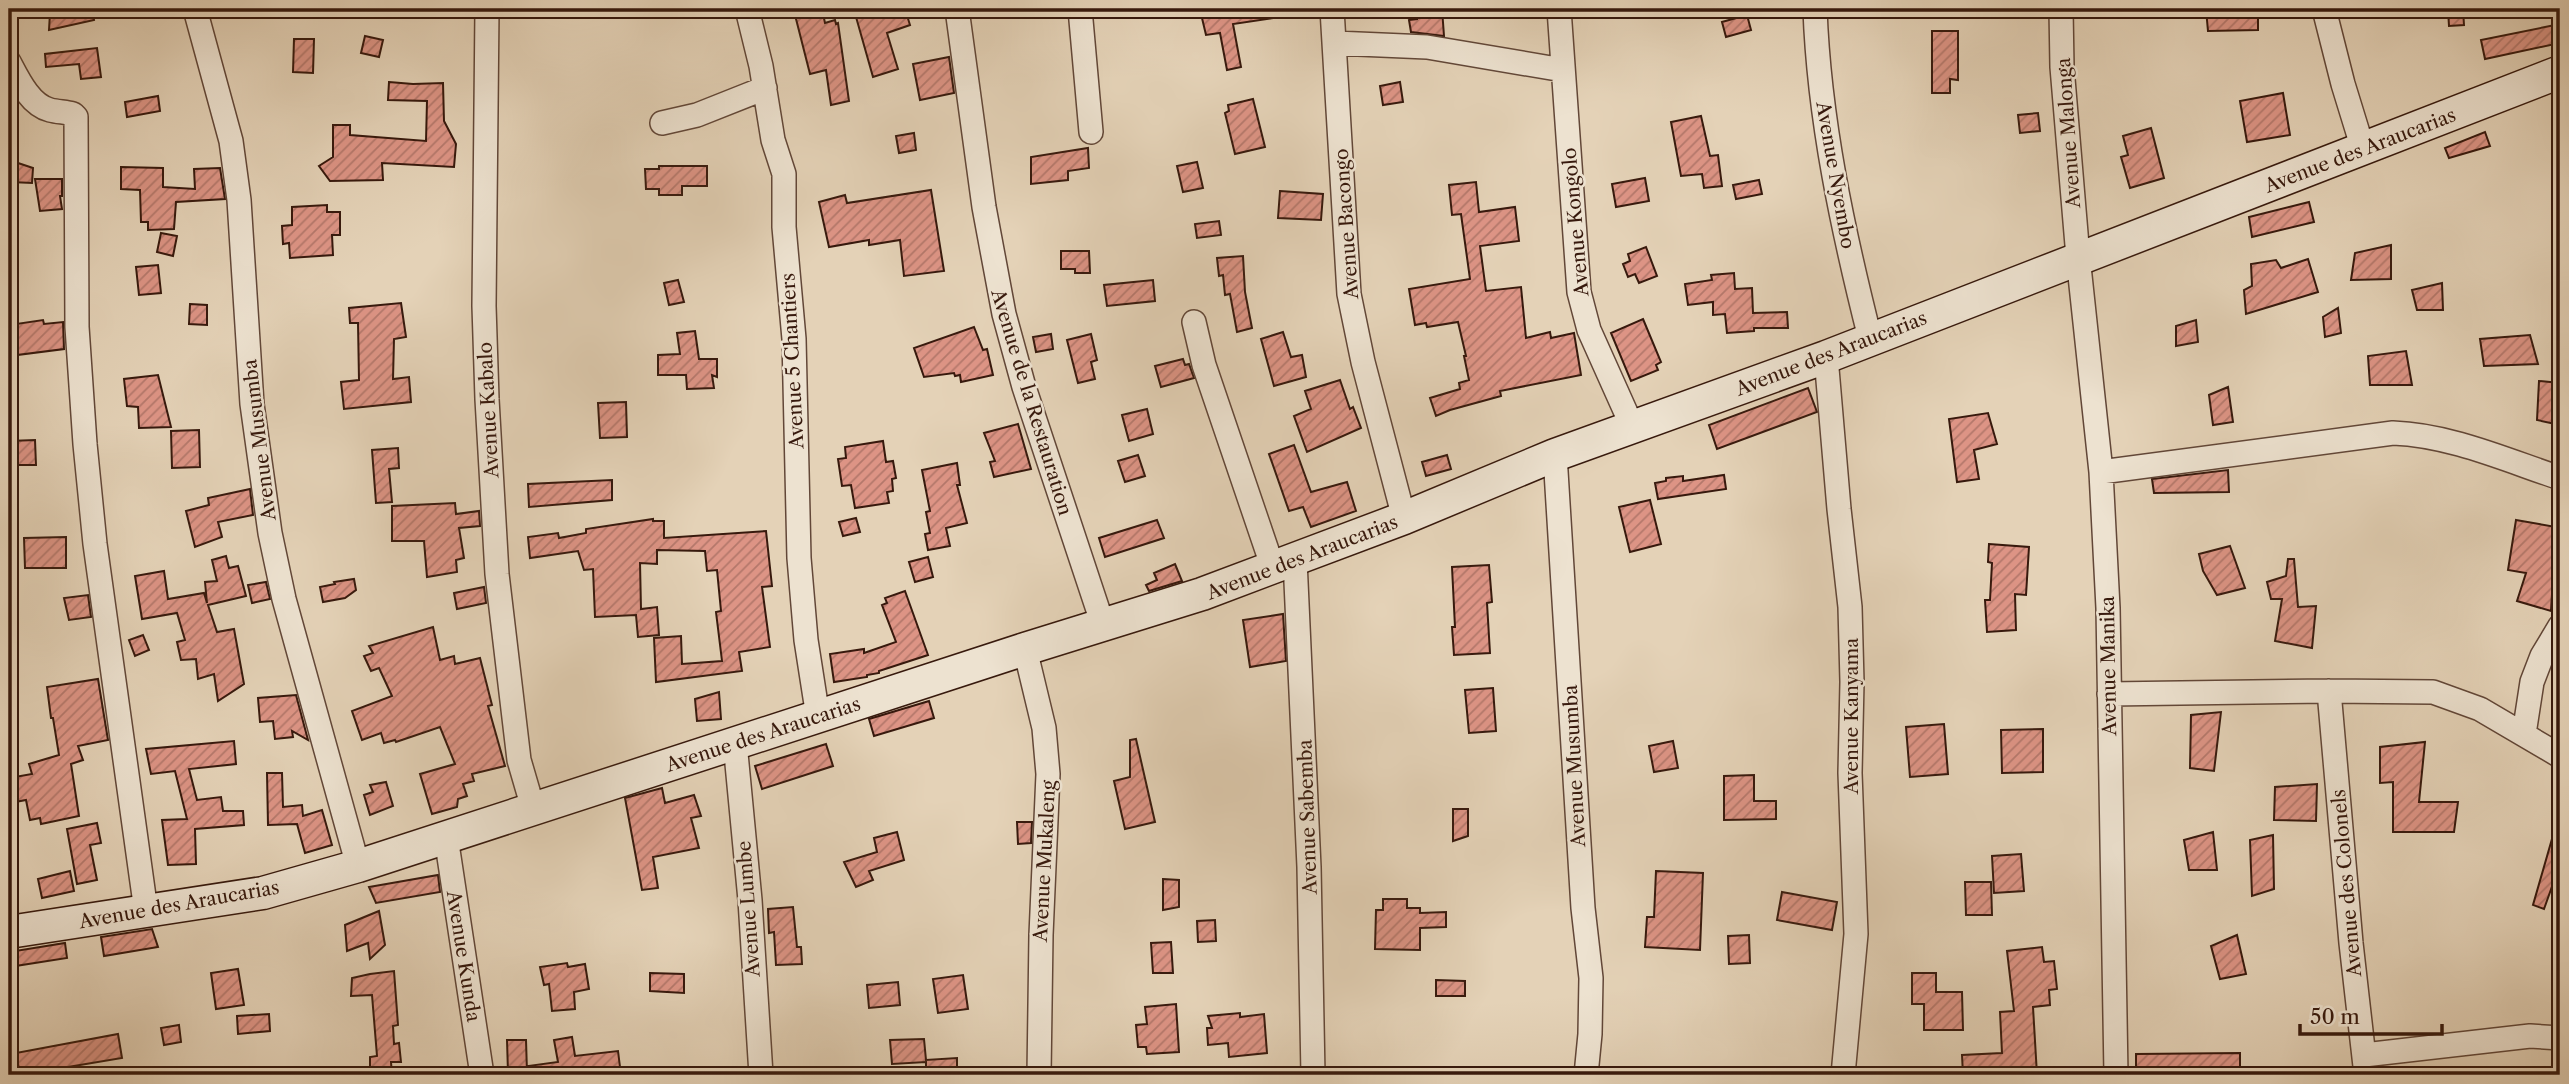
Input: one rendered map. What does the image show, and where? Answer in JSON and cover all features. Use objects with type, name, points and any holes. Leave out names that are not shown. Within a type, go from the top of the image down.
[{"type":"street","name":"Avenue Musumba","points":[[195,9],[233,153],[239,200],[252,404],[270,533],[284,599],[358,866]]},
{"type":"street","name":"Avenue Kabalo","points":[[487,9],[484,306],[489,439],[497,574],[511,697],[519,760],[533,808]]},
{"type":"street","name":"Avenue 5 Chantiers","points":[[747,9],[773,139],[784,174],[784,227],[793,339],[799,558],[806,640],[818,717]]},
{"type":"street","name":"Avenue de la Restauration","points":[[957,9],[984,207],[1004,314],[1050,466],[1103,625]]},
{"type":"street","points":[[1080,9],[1091,132]]},
{"type":"street","name":"Avenue Bacongo","points":[[1332,9],[1349,295],[1363,362],[1404,518]]},
{"type":"street","name":"Avenue Kongolo","points":[[1559,9],[1579,292],[1592,340],[1632,426]]},
{"type":"street","name":"Avenue Nyembo","points":[[1815,9],[1817,49],[1836,179],[1870,338]]},
{"type":"street","name":"Avenue Malonga","points":[[2061,9],[2062,67],[2078,257]]},
{"type":"street","points":[[2324,9],[2363,149]]},
{"type":"street","points":[[1335,43],[1427,47],[1563,70]]},
{"type":"street","points":[[9,62],[38,104],[49,110],[74,114],[76,117],[77,327],[83,421],[95,544],[146,911]]},
{"type":"street","name":"Avenue des Araucarias","points":[[9,932],[262,893],[358,866],[1202,594],[1404,518],[1555,455],[1826,357],[2560,72]]},
{"type":"street","points":[[662,123],[697,115],[765,89]]},
{"type":"street","name":"Avenue Manika","points":[[2078,257],[2101,472],[2108,608],[2116,1075]]},
{"type":"street","name":"Avenue Sabemba","points":[[1194,322],[1205,365],[1284,564],[1309,867],[1314,1075]]},
{"type":"street","name":"Avenue Kanyama","points":[[1826,357],[1850,607],[1852,682],[1850,773],[1856,934],[1843,1075]]},
{"type":"street","points":[[2101,472],[2393,433],[2454,443],[2560,478]]},
{"type":"street","name":"Avenue Musumba","points":[[1555,455],[1583,908],[1591,978],[1586,1075]]},
{"type":"street","points":[[2524,734],[2532,682],[2542,656],[2560,626]]},
{"type":"street","name":"Avenue Mukaleng","points":[[1025,649],[1044,728],[1048,774],[1038,1075]]},
{"type":"street","name":"Avenue des Colonels","points":[[2329,691],[2351,943],[2365,1065]]},
{"type":"street","points":[[2109,694],[2433,692],[2465,702],[2560,756]]},
{"type":"street","name":"Avenue Lumbe","points":[[735,743],[750,900],[761,1075]]},
{"type":"street","name":"Avenue Kunda","points":[[446,837],[482,1075]]},
{"type":"street","points":[[2365,1065],[2530,1036],[2560,1038]]},
{"type":"building","points":[[822,9],[825,23],[835,20],[836,24],[838,23],[849,101],[831,105],[826,70],[810,74],[794,11]]},
{"type":"building","points":[[867,9],[905,9],[910,25],[887,33],[898,69],[873,77],[856,17],[868,13]]},
{"type":"building","points":[[1215,9],[1273,9],[1274,18],[1233,24],[1241,67],[1227,70],[1220,33],[1206,35],[1202,18],[1217,16]]},
{"type":"building","points":[[1417,9],[1442,9],[1444,36],[1411,32],[1409,20],[1417,19]]},
{"type":"building","points":[[2206,9],[2258,9],[2258,30],[2208,31]]},
{"type":"building","points":[[2448,9],[2463,9],[2464,25],[2449,26]]},
{"type":"building","points":[[50,13],[93,14],[94,20],[49,30]]},
{"type":"building","points":[[1747,15],[1751,30],[1726,37],[1722,22]]},
{"type":"building","points":[[2560,24],[2560,43],[2485,59],[2481,40]]},
{"type":"building","points":[[1932,31],[1958,31],[1958,80],[1950,79],[1950,93],[1932,93]]},
{"type":"building","points":[[365,36],[383,40],[379,57],[361,53]]},
{"type":"building","points":[[294,39],[314,39],[313,73],[293,72]]},
{"type":"building","points":[[97,48],[101,77],[81,79],[79,64],[46,67],[45,54]]},
{"type":"building","points":[[949,57],[954,93],[920,100],[913,64]]},
{"type":"building","points":[[389,82],[443,83],[444,121],[456,144],[454,167],[382,163],[383,180],[330,181],[319,166],[333,157],[333,125],[350,125],[350,135],[426,141],[427,101],[388,100]]},
{"type":"building","points":[[1400,82],[1403,102],[1383,105],[1380,86]]},
{"type":"building","points":[[2283,93],[2290,135],[2247,142],[2240,101]]},
{"type":"building","points":[[158,96],[160,111],[127,117],[125,102]]},
{"type":"building","points":[[1253,99],[1265,147],[1235,154],[1225,113],[1229,111],[1228,105]]},
{"type":"building","points":[[2038,113],[2040,131],[2020,133],[2018,115]]},
{"type":"building","points":[[1701,116],[1710,156],[1718,155],[1722,186],[1704,188],[1702,174],[1681,176],[1671,122]]},
{"type":"building","points":[[2151,128],[2164,178],[2130,188],[2121,157],[2128,155],[2123,136]]},
{"type":"building","points":[[2485,132],[2490,146],[2449,158],[2445,148]]},
{"type":"building","points":[[914,133],[916,150],[899,153],[896,136]]},
{"type":"building","points":[[1088,148],[1089,168],[1068,171],[1068,180],[1031,184],[1031,157]]},
{"type":"building","points":[[12,161],[33,168],[32,183],[11,182]]},
{"type":"building","points":[[1197,162],[1203,188],[1183,192],[1177,166]]},
{"type":"building","points":[[659,166],[707,166],[707,186],[682,186],[682,195],[659,195],[659,189],[646,189],[645,169],[659,169]]},
{"type":"building","points":[[121,167],[163,168],[163,187],[195,189],[194,169],[220,168],[225,199],[176,202],[174,229],[148,230],[148,222],[141,222],[140,190],[121,189]]},
{"type":"building","points":[[1645,178],[1649,201],[1616,207],[1612,184]]},
{"type":"building","points":[[35,179],[62,179],[62,209],[40,211]]},
{"type":"building","points":[[1759,180],[1762,194],[1736,199],[1733,185]]},
{"type":"building","points":[[1476,182],[1479,212],[1515,207],[1519,241],[1480,246],[1486,291],[1521,287],[1526,338],[1550,332],[1551,338],[1574,333],[1581,375],[1500,391],[1501,396],[1436,416],[1430,398],[1460,389],[1459,383],[1469,380],[1466,356],[1458,322],[1427,327],[1426,323],[1415,325],[1409,289],[1470,279],[1461,214],[1452,215],[1449,185]]},
{"type":"building","points":[[931,190],[944,271],[904,276],[900,240],[869,245],[869,240],[829,247],[819,202],[845,195],[847,203]]},
{"type":"building","points":[[1280,191],[1323,194],[1321,220],[1278,218]]},
{"type":"building","points":[[2309,202],[2314,222],[2252,237],[2249,217]]},
{"type":"building","points":[[327,205],[327,212],[340,212],[340,235],[332,235],[333,255],[290,258],[289,243],[283,244],[282,226],[292,225],[292,207]]},
{"type":"building","points":[[1219,221],[1221,235],[1197,238],[1195,224]]},
{"type":"building","points":[[161,233],[177,236],[173,256],[157,252]]},
{"type":"building","points":[[2391,245],[2391,279],[2351,280],[2355,253]]},
{"type":"building","points":[[1646,247],[1657,276],[1639,283],[1635,274],[1628,277],[1623,264],[1630,261],[1628,254]]},
{"type":"building","points":[[1061,251],[1089,251],[1090,273],[1061,269]]},
{"type":"building","points":[[1243,256],[1245,292],[1252,328],[1237,332],[1230,294],[1225,295],[1223,275],[1219,276],[1217,258]]},
{"type":"building","points":[[2308,259],[2318,292],[2246,314],[2244,290],[2252,286],[2251,264],[2276,260],[2281,268]]},
{"type":"building","points":[[158,265],[161,293],[139,295],[136,267]]},
{"type":"building","points":[[1734,273],[1735,289],[1752,288],[1753,313],[1787,312],[1788,328],[1754,328],[1754,331],[1727,333],[1725,314],[1713,315],[1713,302],[1688,305],[1685,284],[1712,280],[1711,275]]},
{"type":"building","points":[[678,280],[684,302],[669,305],[664,283]]},
{"type":"building","points":[[1153,280],[1155,301],[1107,306],[1104,285]]},
{"type":"building","points":[[2442,283],[2443,310],[2417,310],[2412,290]]},
{"type":"building","points":[[401,303],[406,337],[394,339],[393,379],[409,377],[411,402],[344,409],[341,382],[359,380],[358,323],[350,323],[349,308]]},
{"type":"building","points":[[190,304],[207,305],[207,325],[189,324]]},
{"type":"building","points":[[2338,308],[2341,333],[2325,337],[2323,317]]},
{"type":"building","points":[[1643,319],[1661,362],[1656,365],[1658,370],[1631,381],[1611,333]]},
{"type":"building","points":[[43,320],[44,324],[63,322],[64,349],[9,356],[9,325]]},
{"type":"building","points":[[2196,320],[2198,342],[2176,346],[2176,326]]},
{"type":"building","points":[[974,327],[983,350],[987,349],[993,375],[961,382],[960,375],[955,376],[954,373],[924,377],[914,348]]},
{"type":"building","points":[[695,331],[699,359],[717,359],[717,377],[712,375],[714,388],[687,389],[686,375],[658,375],[658,355],[680,354],[677,333]]},
{"type":"building","points":[[1283,332],[1291,357],[1302,355],[1306,377],[1274,386],[1261,339]]},
{"type":"building","points":[[1051,334],[1053,349],[1036,352],[1033,337]]},
{"type":"building","points":[[1091,334],[1097,360],[1091,362],[1095,379],[1078,383],[1067,340]]},
{"type":"building","points":[[2530,335],[2538,364],[2484,366],[2480,339]]},
{"type":"building","points":[[2406,351],[2412,385],[2370,385],[2368,356]]},
{"type":"building","points":[[1183,359],[1185,365],[1189,364],[1194,378],[1161,387],[1155,366]]},
{"type":"building","points":[[158,375],[171,427],[139,428],[138,407],[127,406],[124,379]]},
{"type":"building","points":[[1340,380],[1350,409],[1353,407],[1361,428],[1307,452],[1294,416],[1311,409],[1305,391]]},
{"type":"building","points":[[2539,381],[2560,383],[2560,425],[2537,420]]},
{"type":"building","points":[[2228,387],[2233,422],[2213,425],[2209,395]]},
{"type":"building","points":[[1808,388],[1817,412],[1717,449],[1709,425]]},
{"type":"building","points":[[626,402],[627,437],[600,438],[598,403]]},
{"type":"building","points":[[1147,409],[1153,434],[1129,441],[1122,415]]},
{"type":"building","points":[[1988,413],[1997,444],[1974,450],[1979,479],[1957,482],[1949,419]]},
{"type":"building","points":[[1018,424],[1031,469],[994,477],[990,462],[995,461],[984,433]]},
{"type":"building","points":[[199,430],[200,467],[172,468],[171,431]]},
{"type":"building","points":[[35,440],[36,465],[9,465],[9,441]]},
{"type":"building","points":[[883,441],[886,462],[893,461],[896,478],[892,479],[893,491],[887,492],[889,503],[855,508],[851,485],[842,486],[838,459],[846,458],[845,447]]},
{"type":"building","points":[[1294,445],[1311,492],[1347,482],[1356,511],[1311,527],[1303,507],[1289,511],[1269,454]]},
{"type":"building","points":[[398,448],[399,468],[389,469],[392,502],[376,503],[372,450]]},
{"type":"building","points":[[1138,455],[1145,476],[1125,482],[1118,461]]},
{"type":"building","points":[[1447,455],[1451,469],[1426,476],[1422,462]]},
{"type":"building","points":[[957,463],[960,485],[957,485],[967,523],[946,528],[950,546],[928,550],[925,534],[930,533],[926,512],[930,511],[922,470]]},
{"type":"building","points":[[2228,470],[2229,492],[2154,493],[2152,479]]},
{"type":"building","points":[[1724,475],[1726,489],[1658,499],[1655,483],[1666,481],[1666,478],[1683,476],[1683,481]]},
{"type":"building","points":[[612,480],[612,500],[529,507],[528,484]]},
{"type":"building","points":[[250,489],[253,515],[218,522],[222,537],[195,547],[186,511],[209,505],[208,498]]},
{"type":"building","points":[[1650,500],[1661,544],[1630,552],[1619,507]]},
{"type":"building","points":[[455,503],[456,514],[479,511],[480,526],[459,528],[464,558],[456,560],[457,572],[427,577],[424,541],[392,541],[392,506]]},
{"type":"building","points":[[856,518],[860,532],[843,536],[839,522]]},
{"type":"building","points":[[653,519],[664,521],[664,538],[766,531],[772,586],[762,587],[770,647],[739,652],[742,671],[656,682],[654,638],[681,636],[682,664],[722,661],[716,612],[721,611],[717,570],[707,571],[705,551],[657,550],[657,564],[640,563],[641,609],[657,607],[659,635],[638,637],[636,615],[595,617],[593,569],[584,570],[578,551],[530,558],[528,537],[558,533],[559,538],[586,533],[586,529]]},
{"type":"building","points":[[1157,520],[1164,538],[1105,557],[1099,538]]},
{"type":"building","points":[[2516,520],[2556,527],[2551,611],[2517,601],[2526,573],[2508,570]]},
{"type":"building","points":[[66,537],[66,568],[25,568],[24,538]]},
{"type":"building","points":[[1989,544],[2029,547],[2026,595],[2015,594],[2016,630],[1987,632],[1985,600],[1990,600],[1992,563],[1988,562]]},
{"type":"building","points":[[2230,546],[2245,588],[2217,595],[2203,571],[2199,554]]},
{"type":"building","points":[[226,556],[229,568],[238,566],[246,596],[208,605],[217,632],[234,629],[244,684],[218,701],[214,674],[198,679],[196,659],[181,660],[177,642],[185,640],[177,613],[142,619],[135,576],[164,571],[168,599],[204,593],[207,603],[205,582],[217,581],[212,560]]},
{"type":"building","points":[[928,557],[933,577],[915,582],[909,562]]},
{"type":"building","points":[[2288,559],[2294,559],[2298,607],[2316,606],[2312,648],[2275,641],[2282,599],[2271,599],[2267,582],[2286,576]]},
{"type":"building","points":[[1175,564],[1182,581],[1149,591],[1146,585],[1157,580],[1154,573]]},
{"type":"building","points":[[1489,565],[1492,602],[1487,603],[1490,653],[1454,655],[1452,567]]},
{"type":"building","points":[[354,579],[356,590],[345,598],[323,602],[320,587]]},
{"type":"building","points":[[266,582],[270,599],[252,603],[248,585]]},
{"type":"building","points":[[484,587],[486,603],[457,609],[454,593]]},
{"type":"building","points":[[905,591],[928,655],[867,677],[834,682],[830,654],[864,649],[864,653],[896,642],[882,605],[887,603],[885,598]]},
{"type":"building","points":[[88,595],[91,617],[69,620],[64,598]]},
{"type":"building","points":[[1283,614],[1286,661],[1250,667],[1243,620]]},
{"type":"building","points":[[433,627],[440,660],[454,656],[455,664],[480,658],[492,705],[488,706],[505,766],[472,774],[474,781],[463,784],[467,796],[458,799],[457,807],[432,814],[420,774],[455,764],[440,727],[396,742],[384,743],[381,733],[362,740],[352,711],[392,696],[379,668],[371,671],[364,656],[373,653],[369,646]]},
{"type":"building","points":[[143,635],[149,650],[135,656],[129,640]]},
{"type":"building","points":[[98,679],[108,740],[78,746],[83,760],[71,764],[79,816],[41,824],[40,818],[30,820],[26,800],[10,803],[9,778],[32,774],[29,764],[59,755],[47,687]]},
{"type":"building","points":[[1493,688],[1496,731],[1469,733],[1465,690]]},
{"type":"building","points":[[719,692],[721,719],[697,721],[695,699]]},
{"type":"building","points":[[296,695],[308,740],[292,731],[293,737],[275,739],[273,721],[260,722],[258,698]]},
{"type":"building","points":[[929,701],[934,718],[874,736],[869,719]]},
{"type":"building","points":[[2221,712],[2214,771],[2190,768],[2191,715]]},
{"type":"building","points":[[1944,724],[1948,774],[1910,777],[1906,727]]},
{"type":"building","points":[[2043,729],[2043,772],[2002,773],[2001,730]]},
{"type":"building","points":[[1136,739],[1155,822],[1125,829],[1114,781],[1130,777],[1130,740]]},
{"type":"building","points":[[234,741],[236,764],[189,769],[197,800],[221,797],[223,811],[243,811],[244,825],[195,829],[196,864],[168,865],[162,820],[187,819],[175,771],[151,774],[146,749]]},
{"type":"building","points":[[1673,741],[1678,768],[1654,772],[1649,746]]},
{"type":"building","points":[[2425,742],[2419,802],[2458,802],[2454,832],[2393,832],[2393,782],[2380,783],[2380,747]]},
{"type":"building","points":[[826,744],[833,766],[762,789],[755,766]]},
{"type":"building","points":[[267,773],[282,773],[283,807],[302,805],[303,816],[322,810],[332,845],[305,853],[297,824],[268,825]]},
{"type":"building","points":[[1754,775],[1754,801],[1776,801],[1776,819],[1724,820],[1724,776]]},
{"type":"building","points":[[386,782],[393,806],[370,815],[364,795],[373,792],[370,785]]},
{"type":"building","points":[[2317,784],[2316,821],[2274,820],[2275,787]]},
{"type":"building","points":[[662,788],[665,803],[694,795],[701,816],[691,818],[699,848],[653,857],[658,888],[642,890],[625,798]]},
{"type":"building","points":[[1453,809],[1468,809],[1468,836],[1453,841]]},
{"type":"building","points":[[1017,822],[1032,822],[1031,843],[1018,844]]},
{"type":"building","points":[[97,823],[101,843],[90,845],[97,880],[77,884],[67,829]]},
{"type":"building","points":[[2556,825],[2560,825],[2560,864],[2544,909],[2533,905]]},
{"type":"building","points":[[897,832],[904,860],[869,871],[873,880],[856,887],[844,862],[877,852],[874,838]]},
{"type":"building","points":[[2213,832],[2217,870],[2189,870],[2184,840]]},
{"type":"building","points":[[2273,835],[2274,889],[2252,896],[2250,840]]},
{"type":"building","points":[[2021,854],[2024,891],[1994,893],[1992,856]]},
{"type":"building","points":[[70,871],[74,891],[42,898],[38,879]]},
{"type":"building","points":[[1656,871],[1703,873],[1700,950],[1645,947],[1647,917],[1654,917]]},
{"type":"building","points":[[438,875],[440,892],[376,903],[369,887]]},
{"type":"building","points":[[1163,879],[1179,880],[1179,907],[1163,910]]},
{"type":"building","points":[[1965,882],[1991,882],[1992,915],[1966,915]]},
{"type":"building","points":[[1782,892],[1837,902],[1832,930],[1777,920]]},
{"type":"building","points":[[1383,899],[1407,899],[1407,908],[1420,908],[1420,913],[1446,912],[1446,927],[1420,928],[1420,950],[1375,949],[1376,910],[1383,910]]},
{"type":"building","points":[[793,907],[797,947],[801,947],[802,964],[776,965],[774,932],[769,933],[768,909]]},
{"type":"building","points":[[379,911],[385,945],[370,959],[368,943],[347,951],[345,925]]},
{"type":"building","points":[[1215,920],[1216,941],[1198,942],[1197,921]]},
{"type":"building","points":[[152,929],[158,947],[104,956],[101,937]]},
{"type":"building","points":[[1749,935],[1750,963],[1729,964],[1728,936]]},
{"type":"building","points":[[2237,935],[2246,974],[2220,979],[2211,946]]},
{"type":"building","points":[[1171,942],[1173,973],[1153,973],[1151,943]]},
{"type":"building","points":[[65,943],[67,958],[9,967],[9,952]]},
{"type":"building","points":[[2042,947],[2044,962],[2054,961],[2057,989],[2049,990],[2050,1005],[2033,1007],[2037,1075],[1963,1075],[1962,1055],[2002,1053],[2000,1012],[2014,1011],[2007,951]]},
{"type":"building","points":[[567,963],[568,967],[585,964],[589,989],[574,992],[575,1009],[552,1011],[549,984],[544,985],[540,967]]},
{"type":"building","points":[[238,969],[244,1005],[216,1009],[211,973]]},
{"type":"building","points":[[394,971],[398,1025],[393,1026],[394,1044],[399,1043],[401,1062],[391,1062],[392,1075],[370,1075],[370,1057],[377,1056],[372,995],[351,996],[352,978]]},
{"type":"building","points":[[650,973],[684,974],[684,993],[650,991]]},
{"type":"building","points":[[1912,973],[1936,973],[1936,992],[1962,992],[1963,1030],[1924,1030],[1924,1004],[1912,1004]]},
{"type":"building","points":[[963,975],[968,1009],[938,1013],[933,979]]},
{"type":"building","points":[[1436,980],[1465,981],[1465,996],[1436,996]]},
{"type":"building","points":[[898,982],[900,1005],[869,1008],[867,985]]},
{"type":"building","points":[[1176,1004],[1179,1052],[1147,1054],[1146,1047],[1138,1047],[1136,1025],[1147,1024],[1145,1007]]},
{"type":"building","points":[[1240,1013],[1240,1017],[1264,1014],[1267,1053],[1229,1057],[1228,1043],[1208,1045],[1207,1028],[1212,1028],[1208,1016]]},
{"type":"building","points":[[269,1014],[270,1031],[238,1034],[237,1016]]},
{"type":"building","points":[[179,1025],[181,1042],[164,1045],[161,1028]]},
{"type":"building","points":[[118,1034],[122,1058],[20,1075],[16,1053]]},
{"type":"building","points":[[572,1037],[575,1056],[618,1051],[621,1075],[529,1075],[528,1066],[558,1062],[554,1040]]},
{"type":"building","points":[[924,1039],[926,1060],[957,1058],[957,1075],[926,1075],[926,1062],[892,1064],[890,1040]]},
{"type":"building","points":[[507,1040],[526,1040],[527,1072],[508,1073]]},
{"type":"building","points":[[2240,1053],[2240,1075],[2136,1075],[2136,1054]]}]
